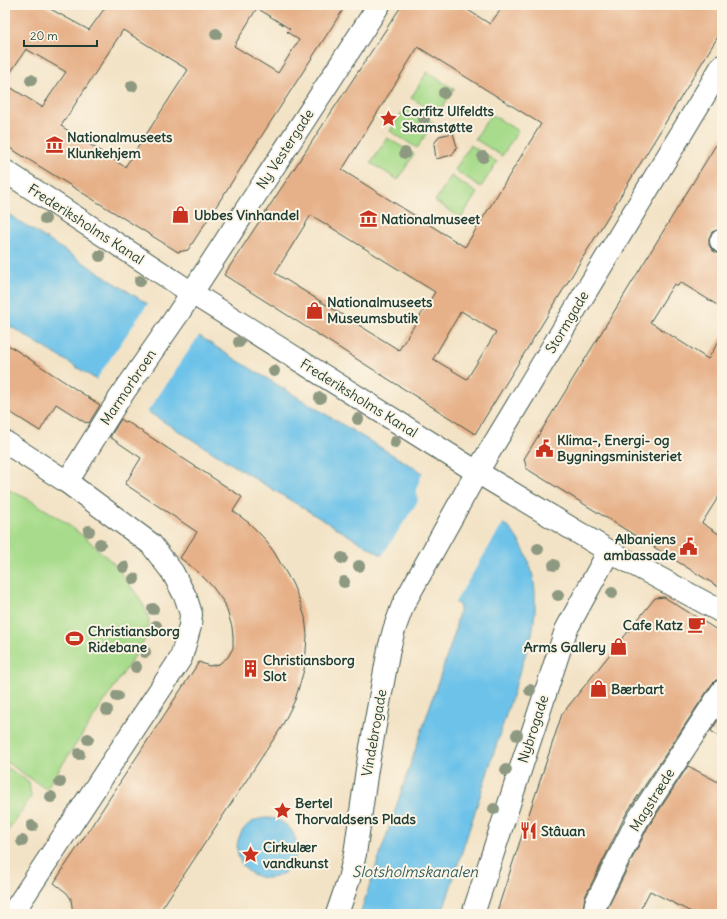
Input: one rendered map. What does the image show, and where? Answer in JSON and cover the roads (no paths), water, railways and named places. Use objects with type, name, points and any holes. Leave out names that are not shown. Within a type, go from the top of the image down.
[{"type":"street","name":"Ny Vestergade","points":[[192,293],[379,5]]},
{"type":"street","name":"Stormgade","points":[[417,580],[477,472],[722,66]]},
{"type":"street","name":"Frederiksholms Kanal","points":[[5,171],[192,293],[477,472],[609,551],[722,612]]},
{"type":"street","name":"Marmorbroen","points":[[67,482],[119,399],[192,293]]},
{"type":"street","points":[[5,442],[67,482],[150,544],[173,573],[186,598],[191,614],[190,626],[181,658],[12,914]]},
{"type":"street","name":"Nybrogade","points":[[472,914],[566,630],[609,551]]},
{"type":"street","name":"Vindebrogade","points":[[338,914],[355,854],[367,769],[389,650],[394,630],[417,580]]},
{"type":"street","name":"Magstræde","points":[[594,914],[596,903],[637,821],[722,691]]},
{"type":"water","name":"Slotsholmskanalen","points":[[5,212],[194,334],[441,484],[508,527],[520,543],[531,568],[534,580],[535,606],[532,634],[442,914],[360,914],[454,635],[460,606],[421,578],[264,484],[5,323]]},
{"type":"water","points":[[267,818],[284,823],[292,831],[297,848],[292,865],[284,873],[267,878],[250,873],[242,865],[237,848],[242,831],[250,823]]},
{"type":"place","name":"Corfitz Ulfeldts Skamstøtte","points":[[389,119]]},
{"type":"place","name":"Nationalmuseets Klunkehjem","points":[[54,145]]},
{"type":"place","name":"Ubbes Vinhandel","points":[[181,215]]},
{"type":"place","name":"Nationalmuseet","points":[[368,219]]},
{"type":"place","name":"Nationalmuseets Museumsbutik","points":[[314,310]]},
{"type":"place","name":"Klima-, Energi- og Bygningsministeriet","points":[[544,448]]},
{"type":"place","name":"Albaniens ambassade","points":[[689,547]]},
{"type":"place","name":"Cafe Katz","points":[[696,625]]},
{"type":"place","name":"Christiansborg Ridebane","points":[[75,639]]},
{"type":"place","name":"Arms Gallery","points":[[619,647]]},
{"type":"place","name":"Christiansborg Slot","points":[[250,668]]},
{"type":"place","name":"Bærbart","points":[[598,689]]},
{"type":"place","name":"Bertel Thorvaldsens Plads","points":[[282,811]]},
{"type":"place","name":"Stâuan","points":[[528,831]]},
{"type":"place","name":"Cirkulær vandkunst","points":[[250,855]]}]
